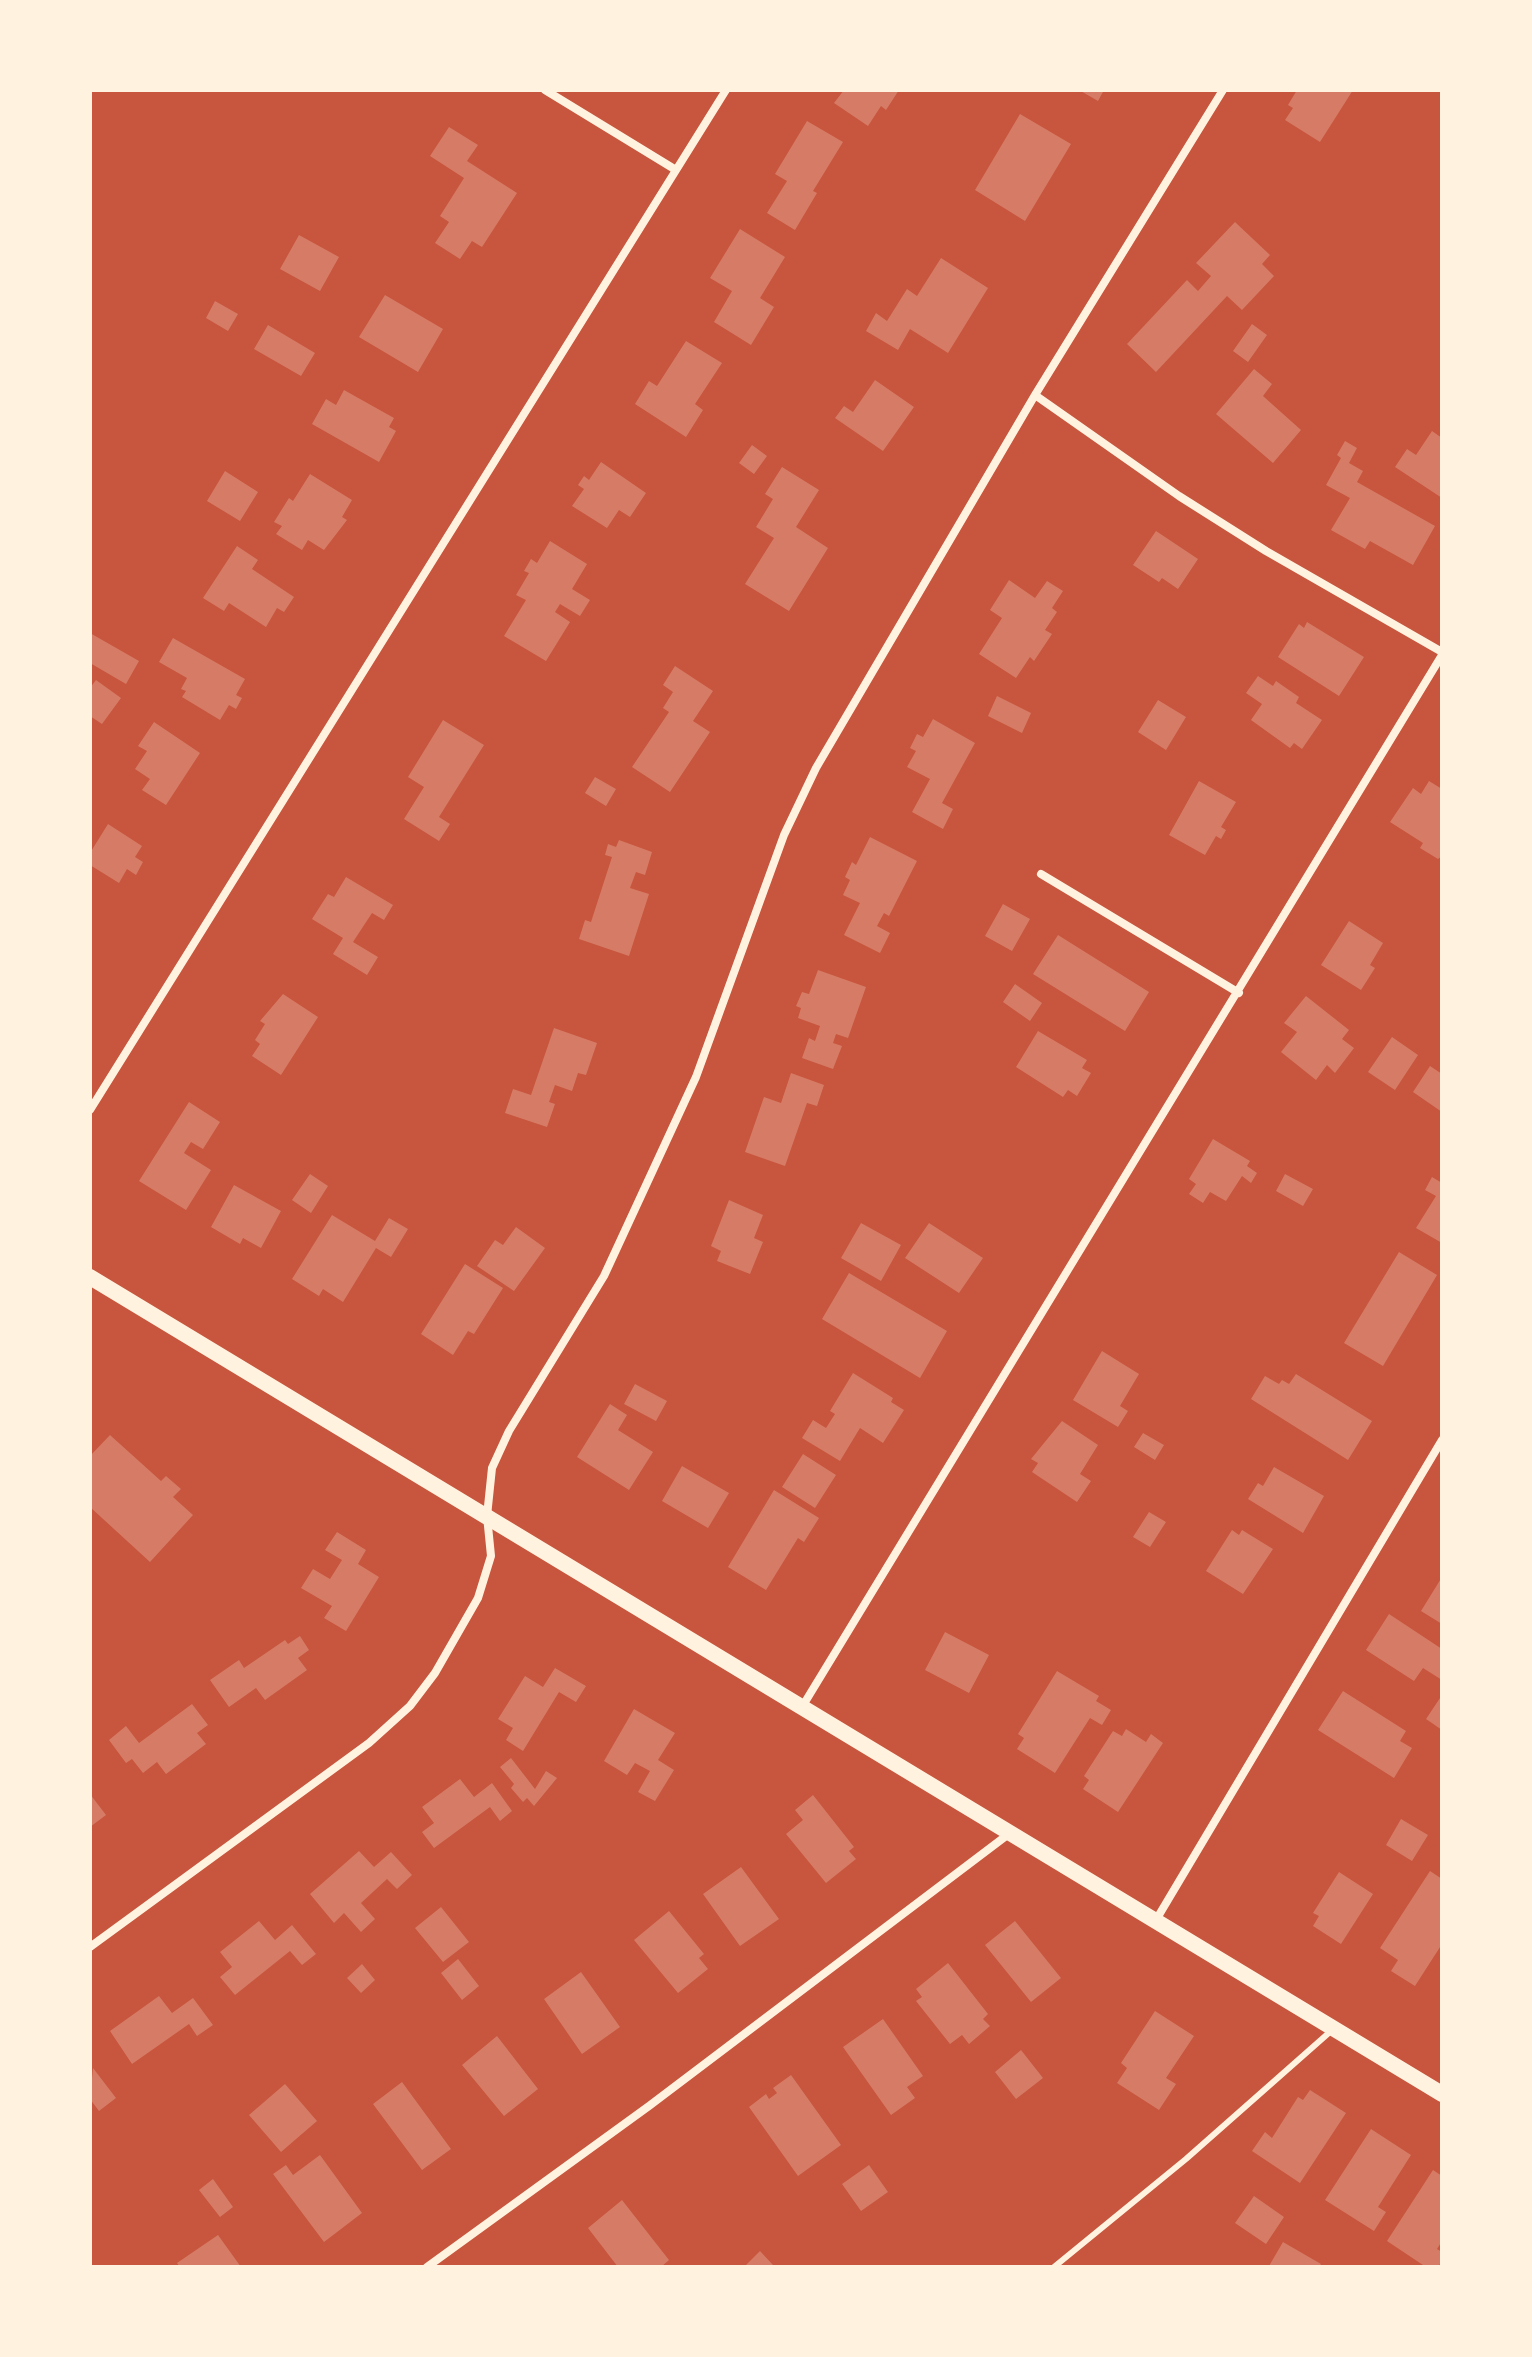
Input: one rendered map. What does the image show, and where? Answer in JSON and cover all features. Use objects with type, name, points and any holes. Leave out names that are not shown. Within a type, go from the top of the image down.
[{"type":"main road","points":[[90,1277],[1442,2094]]},
{"type":"street","points":[[545,90],[676,170]]},
{"type":"street","points":[[90,1110],[726,90]]},
{"type":"street","points":[[90,1947],[334,1770],[410,1706],[435,1673],[478,1598],[491,1556],[487,1516],[492,1468],[509,1431],[604,1276],[696,1077],[784,835],[810,781],[841,719],[927,585],[1035,395],[1223,90]]},
{"type":"street","points":[[802,1708],[1239,993],[1442,654],[1179,496],[1035,395]]},
{"type":"street","points":[[1041,874],[1239,993]]},
{"type":"street","points":[[1156,1920],[1442,1440]]},
{"type":"street","points":[[427,2267],[649,2106],[1010,1833]]},
{"type":"lane","points":[[1054,2267],[1186,2159],[1334,2028]]},
{"type":"building","points":[[844,90],[899,90],[886,110],[881,106],[868,126],[834,103]]},
{"type":"building","points":[[1079,90],[1104,90],[1098,101]]},
{"type":"building","points":[[1297,90],[1353,90],[1320,142],[1285,120],[1293,108],[1288,105]]},
{"type":"building","points":[[1020,114],[1071,144],[1025,221],[975,190]]},
{"type":"building","points":[[807,121],[843,142],[813,191],[817,193],[795,230],[767,213],[787,181],[775,174]]},
{"type":"building","points":[[449,127],[478,145],[467,161],[517,193],[482,247],[472,241],[460,259],[435,243],[449,222],[440,216],[464,178],[430,156]]},
{"type":"building","points":[[1235,222],[1270,255],[1262,264],[1274,276],[1242,310],[1227,296],[1156,372],[1127,344],[1187,280],[1198,291],[1211,276],[1196,263]]},
{"type":"building","points":[[740,229],[785,257],[760,298],[774,307],[751,345],[714,322],[732,291],[710,278]]},
{"type":"building","points":[[299,235],[339,257],[320,291],[280,269]]},
{"type":"building","points":[[941,258],[988,288],[948,353],[910,329],[898,350],[866,331],[876,313],[887,321],[907,289],[917,296]]},
{"type":"building","points":[[385,295],[443,329],[418,372],[359,337]]},
{"type":"building","points":[[215,301],[238,314],[228,331],[206,318]]},
{"type":"building","points":[[1252,324],[1267,335],[1248,362],[1233,351]]},
{"type":"building","points":[[268,325],[315,353],[301,376],[254,349]]},
{"type":"building","points":[[686,341],[722,363],[695,404],[703,410],[686,437],[635,404],[649,381],[657,386]]},
{"type":"building","points":[[1254,369],[1272,384],[1263,396],[1301,430],[1273,463],[1216,414]]},
{"type":"building","points":[[875,380],[914,407],[883,451],[835,418],[844,406],[853,412]]},
{"type":"building","points":[[344,390],[394,418],[389,427],[396,431],[379,462],[312,424],[326,399],[336,405]]},
{"type":"building","points":[[1432,431],[1442,438],[1442,498],[1395,467],[1407,449],[1416,455]]},
{"type":"building","points":[[1345,441],[1357,448],[1349,463],[1363,471],[1357,482],[1435,526],[1413,565],[1370,541],[1365,549],[1331,530],[1350,498],[1326,485],[1341,458],[1337,455]]},
{"type":"building","points":[[752,445],[767,456],[754,474],[739,463]]},
{"type":"building","points":[[601,462],[646,493],[630,517],[619,510],[607,528],[572,506],[584,489],[578,485],[584,476],[589,480]]},
{"type":"building","points":[[782,467],[819,490],[796,527],[828,548],[789,611],[745,584],[774,538],[756,527],[773,499],[765,494]]},
{"type":"building","points":[[225,471],[258,492],[240,521],[207,501]]},
{"type":"building","points":[[310,474],[352,500],[342,517],[347,520],[324,550],[308,540],[302,550],[276,534],[282,526],[274,522],[289,498],[293,501]]},
{"type":"building","points":[[1156,531],[1198,559],[1178,589],[1162,578],[1159,582],[1133,565]]},
{"type":"building","points":[[550,541],[587,564],[572,589],[590,600],[580,616],[560,604],[555,612],[570,622],[546,661],[504,636],[526,600],[516,595],[529,573],[524,571],[531,559],[537,563]]},
{"type":"building","points":[[237,546],[258,560],[252,569],[294,597],[284,612],[277,608],[266,627],[229,603],[224,611],[203,598]]},
{"type":"building","points":[[1009,580],[1035,598],[1047,581],[1063,591],[1052,608],[1057,612],[1045,630],[1052,634],[1034,661],[1030,657],[1016,678],[979,654],[1002,618],[990,610]]},
{"type":"building","points":[[1307,622],[1364,657],[1339,696],[1278,657],[1299,624],[1304,628]]},
{"type":"building","points":[[90,633],[139,661],[126,684],[90,663]]},
{"type":"building","points":[[173,638],[245,679],[236,695],[242,698],[236,709],[229,705],[220,720],[182,697],[186,691],[181,689],[187,678],[159,662]]},
{"type":"building","points":[[675,666],[713,691],[693,721],[710,732],[670,792],[632,767],[669,712],[663,708],[673,692],[663,685]]},
{"type":"building","points":[[1258,676],[1273,686],[1276,681],[1299,697],[1296,703],[1322,720],[1302,749],[1294,743],[1290,748],[1251,720],[1262,704],[1246,693]]},
{"type":"building","points":[[96,680],[121,698],[102,724],[90,716],[90,688]]},
{"type":"building","points":[[997,696],[1031,713],[1022,733],[988,716]]},
{"type":"building","points":[[1158,700],[1186,717],[1166,750],[1138,732]]},
{"type":"building","points":[[933,719],[975,743],[942,803],[953,809],[943,829],[912,812],[930,779],[907,767],[916,751],[910,748],[917,734],[923,737]]},
{"type":"building","points":[[443,720],[484,745],[439,817],[450,824],[439,841],[404,819],[424,787],[408,777]]},
{"type":"building","points":[[154,722],[200,753],[166,805],[142,790],[150,779],[135,769],[147,751],[138,746]]},
{"type":"building","points":[[595,777],[616,789],[606,806],[585,793]]},
{"type":"building","points":[[1199,781],[1236,802],[1221,827],[1226,830],[1221,839],[1216,836],[1205,855],[1169,835]]},
{"type":"building","points":[[1429,781],[1442,789],[1442,856],[1438,859],[1420,848],[1423,843],[1390,822],[1413,788],[1421,794]]},
{"type":"building","points":[[108,824],[142,846],[135,857],[143,862],[136,875],[127,869],[119,883],[90,865],[90,853]]},
{"type":"building","points":[[870,837],[917,861],[889,916],[884,913],[877,926],[890,933],[880,953],[844,935],[860,903],[843,895],[850,880],[845,877],[852,862],[856,865]]},
{"type":"building","points":[[619,840],[652,852],[645,875],[636,872],[630,888],[649,894],[629,956],[579,939],[585,920],[591,922],[612,857],[605,855],[608,844],[616,847]]},
{"type":"building","points":[[346,877],[393,905],[384,920],[372,913],[353,942],[378,957],[367,975],[333,954],[343,938],[312,919],[328,894],[334,897]]},
{"type":"building","points":[[1003,904],[1030,919],[1012,951],[985,936]]},
{"type":"building","points":[[1349,921],[1383,943],[1370,965],[1375,968],[1361,990],[1321,965]]},
{"type":"building","points":[[1058,935],[1149,992],[1125,1031],[1033,974]]},
{"type":"building","points":[[818,970],[866,987],[848,1038],[836,1034],[833,1043],[842,1046],[833,1069],[802,1058],[809,1038],[815,1041],[820,1026],[798,1018],[801,1008],[796,1006],[802,992],[809,994]]},
{"type":"building","points":[[1015,984],[1042,1003],[1030,1021],[1003,1002]]},
{"type":"building","points":[[283,994],[318,1017],[281,1075],[252,1056],[260,1044],[255,1040],[265,1024],[260,1021]]},
{"type":"building","points":[[1306,996],[1349,1030],[1342,1039],[1354,1048],[1335,1073],[1327,1065],[1316,1080],[1281,1052],[1297,1032],[1284,1023]]},
{"type":"building","points":[[554,1028],[597,1043],[586,1075],[578,1073],[572,1091],[555,1085],[549,1102],[555,1104],[547,1127],[505,1113],[513,1089],[531,1095]]},
{"type":"building","points":[[1038,1031],[1087,1060],[1082,1068],[1091,1073],[1077,1096],[1068,1090],[1063,1097],[1016,1067]]},
{"type":"building","points":[[1392,1037],[1418,1055],[1395,1090],[1368,1072]]},
{"type":"building","points":[[1430,1066],[1442,1074],[1442,1112],[1413,1092]]},
{"type":"building","points":[[791,1073],[824,1085],[817,1106],[807,1103],[785,1166],[745,1152],[764,1097],[781,1103]]},
{"type":"building","points":[[189,1102],[220,1122],[203,1149],[191,1142],[184,1153],[211,1170],[186,1210],[139,1181]]},
{"type":"building","points":[[1213,1139],[1250,1161],[1247,1166],[1257,1173],[1251,1183],[1242,1176],[1226,1201],[1210,1192],[1203,1203],[1189,1194],[1196,1184],[1189,1179]]},
{"type":"building","points":[[310,1174],[328,1186],[311,1213],[292,1200]]},
{"type":"building","points":[[1285,1174],[1313,1189],[1303,1206],[1276,1191]]},
{"type":"building","points":[[1432,1177],[1442,1183],[1442,1243],[1416,1228],[1436,1196],[1425,1190]]},
{"type":"building","points":[[234,1185],[281,1211],[261,1248],[243,1238],[240,1244],[211,1227]]},
{"type":"building","points":[[729,1200],[763,1215],[754,1238],[763,1242],[750,1274],[717,1261],[721,1251],[711,1246]]},
{"type":"building","points":[[332,1215],[375,1241],[389,1218],[408,1229],[391,1257],[376,1248],[343,1302],[323,1289],[319,1296],[292,1279]]},
{"type":"building","points":[[861,1223],[901,1245],[881,1281],[841,1258]]},
{"type":"building","points":[[929,1223],[983,1258],[959,1293],[905,1258]]},
{"type":"building","points":[[516,1227],[545,1248],[514,1291],[477,1266],[495,1240],[503,1245]]},
{"type":"building","points":[[1399,1252],[1437,1275],[1383,1366],[1344,1343]]},
{"type":"building","points":[[465,1264],[503,1288],[474,1334],[468,1331],[453,1355],[421,1334]]},
{"type":"building","points":[[849,1273],[947,1331],[920,1378],[822,1319]]},
{"type":"building","points":[[1102,1351],[1139,1374],[1120,1406],[1128,1411],[1118,1427],[1073,1400]]},
{"type":"building","points":[[853,1373],[893,1398],[891,1402],[904,1410],[883,1443],[860,1428],[840,1461],[802,1438],[813,1420],[826,1428],[835,1414],[830,1411]]},
{"type":"building","points":[[1296,1374],[1372,1421],[1348,1460],[1251,1399],[1265,1376],[1279,1384],[1282,1380],[1289,1384]]},
{"type":"building","points":[[635,1384],[667,1401],[656,1421],[624,1404]]},
{"type":"building","points":[[610,1404],[627,1415],[618,1430],[653,1452],[629,1490],[577,1457]]},
{"type":"building","points":[[1062,1421],[1098,1445],[1080,1474],[1091,1481],[1077,1502],[1032,1472],[1038,1463],[1031,1459]]},
{"type":"building","points":[[1143,1433],[1164,1445],[1155,1460],[1134,1447]]},
{"type":"building","points":[[110,1435],[161,1481],[166,1476],[181,1489],[173,1497],[193,1515],[150,1562],[90,1507],[90,1456]]},
{"type":"building","points":[[803,1454],[836,1475],[815,1508],[782,1487]]},
{"type":"building","points":[[682,1466],[729,1493],[708,1528],[662,1501]]},
{"type":"building","points":[[1274,1467],[1324,1496],[1303,1533],[1248,1499],[1258,1483],[1263,1486]]},
{"type":"building","points":[[774,1490],[819,1518],[804,1542],[798,1538],[766,1590],[728,1567]]},
{"type":"building","points":[[1149,1512],[1166,1522],[1150,1547],[1133,1537]]},
{"type":"building","points":[[1232,1530],[1239,1535],[1242,1530],[1273,1549],[1243,1594],[1206,1571]]},
{"type":"building","points":[[337,1532],[366,1550],[358,1564],[379,1577],[346,1631],[324,1618],[332,1606],[301,1588],[313,1569],[330,1579],[342,1560],[325,1550]]},
{"type":"building","points":[[1442,1577],[1442,1624],[1421,1611]]},
{"type":"building","points":[[1389,1614],[1442,1649],[1442,1680],[1423,1668],[1414,1681],[1366,1650]]},
{"type":"building","points":[[945,1632],[989,1655],[969,1693],[925,1670]]},
{"type":"building","points":[[300,1636],[309,1650],[298,1658],[307,1670],[265,1700],[256,1688],[229,1707],[210,1680],[239,1660],[244,1668],[285,1640],[288,1644]]},
{"type":"building","points":[[555,1668],[586,1686],[576,1702],[559,1692],[523,1751],[506,1740],[513,1728],[498,1719],[525,1676],[543,1687]]},
{"type":"building","points":[[1057,1671],[1099,1696],[1096,1701],[1111,1710],[1102,1725],[1090,1718],[1055,1773],[1017,1749],[1024,1738],[1018,1734]]},
{"type":"building","points":[[1343,1691],[1406,1731],[1400,1741],[1412,1748],[1394,1778],[1318,1730]]},
{"type":"building","points":[[1442,1695],[1442,1730],[1426,1719]]},
{"type":"building","points":[[192,1704],[208,1725],[197,1733],[206,1744],[166,1774],[157,1762],[143,1773],[132,1759],[126,1763],[109,1740],[126,1726],[139,1743]]},
{"type":"building","points":[[634,1709],[675,1733],[658,1760],[674,1770],[655,1801],[638,1792],[650,1771],[635,1763],[627,1775],[604,1761]]},
{"type":"building","points":[[1126,1729],[1146,1742],[1151,1734],[1163,1743],[1118,1812],[1083,1789],[1089,1780],[1084,1776],[1113,1731],[1122,1736]]},
{"type":"building","points":[[511,1758],[535,1789],[546,1771],[557,1778],[534,1806],[527,1798],[523,1802],[500,1767]]},
{"type":"building","points":[[460,1779],[474,1797],[492,1783],[512,1811],[500,1821],[490,1807],[434,1848],[422,1832],[434,1823],[422,1807]]},
{"type":"building","points":[[90,1794],[106,1815],[90,1827]]},
{"type":"building","points":[[813,1795],[854,1847],[849,1851],[856,1859],[826,1883],[786,1834],[803,1820],[795,1810]]},
{"type":"building","points":[[1401,1819],[1428,1835],[1412,1861],[1386,1845]]},
{"type":"building","points":[[359,1851],[374,1867],[391,1852],[412,1875],[397,1889],[387,1879],[361,1903],[375,1919],[361,1932],[344,1913],[334,1923],[310,1894]]},
{"type":"building","points":[[741,1867],[779,1919],[740,1946],[703,1894]]},
{"type":"building","points":[[1430,1871],[1442,1879],[1442,1944],[1415,1986],[1391,1971],[1398,1960],[1380,1948]]},
{"type":"building","points":[[1339,1872],[1373,1894],[1341,1944],[1313,1926],[1319,1916],[1313,1913]]},
{"type":"building","points":[[441,1907],[469,1942],[443,1962],[415,1928]]},
{"type":"building","points":[[669,1911],[704,1954],[699,1958],[708,1969],[678,1993],[634,1940]]},
{"type":"building","points":[[259,1921],[275,1940],[292,1925],[316,1954],[302,1965],[290,1951],[235,1995],[220,1977],[232,1967],[220,1952]]},
{"type":"building","points":[[1015,1921],[1061,1978],[1031,2002],[985,1945]]},
{"type":"building","points":[[458,1959],[479,1986],[462,2000],[441,1973]]},
{"type":"building","points":[[948,1963],[988,2014],[983,2019],[990,2026],[969,2044],[962,2035],[950,2044],[916,2001],[922,1997],[916,1989]]},
{"type":"building","points":[[362,1964],[375,1980],[361,1993],[347,1978]]},
{"type":"building","points":[[581,1972],[620,2027],[582,2054],[544,1999]]},
{"type":"building","points":[[159,1996],[172,2013],[193,1998],[213,2025],[197,2036],[189,2024],[132,2064],[110,2031]]},
{"type":"building","points":[[1155,2011],[1194,2036],[1166,2078],[1176,2084],[1159,2110],[1117,2083],[1127,2068],[1121,2063]]},
{"type":"building","points":[[883,2019],[923,2076],[907,2087],[915,2098],[891,2115],[843,2047]]},
{"type":"building","points":[[497,2036],[538,2089],[504,2116],[462,2065]]},
{"type":"building","points":[[1021,2050],[1043,2078],[1016,2099],[995,2072]]},
{"type":"building","points":[[93,2068],[116,2098],[99,2111],[90,2099]]},
{"type":"building","points":[[791,2075],[841,2145],[798,2176],[749,2107],[766,2094],[769,2099],[777,2093],[773,2088]]},
{"type":"building","points":[[402,2082],[451,2149],[422,2170],[373,2104]]},
{"type":"building","points":[[285,2084],[317,2121],[281,2152],[249,2115]]},
{"type":"building","points":[[1310,2090],[1346,2113],[1300,2183],[1252,2151],[1265,2132],[1272,2138],[1298,2097],[1303,2100]]},
{"type":"building","points":[[1371,2129],[1411,2155],[1378,2207],[1386,2212],[1374,2231],[1325,2200]]},
{"type":"building","points":[[320,2155],[362,2213],[324,2242],[273,2174],[286,2165],[293,2175]]},
{"type":"building","points":[[869,2165],[888,2192],[861,2211],[842,2184]]},
{"type":"building","points":[[1433,2170],[1442,2176],[1442,2241],[1437,2249],[1442,2252],[1442,2261],[1438,2267],[1426,2267],[1387,2241]]},
{"type":"building","points":[[213,2179],[233,2207],[220,2217],[199,2190]]},
{"type":"building","points":[[1254,2196],[1284,2217],[1266,2244],[1235,2223]]},
{"type":"building","points":[[622,2200],[669,2260],[661,2267],[618,2267],[588,2228]]},
{"type":"building","points":[[218,2235],[241,2267],[180,2267],[177,2263]]},
{"type":"building","points":[[1283,2242],[1321,2264],[1319,2267],[1269,2266]]},
{"type":"building","points":[[760,2251],[773,2265],[744,2267]]}]
